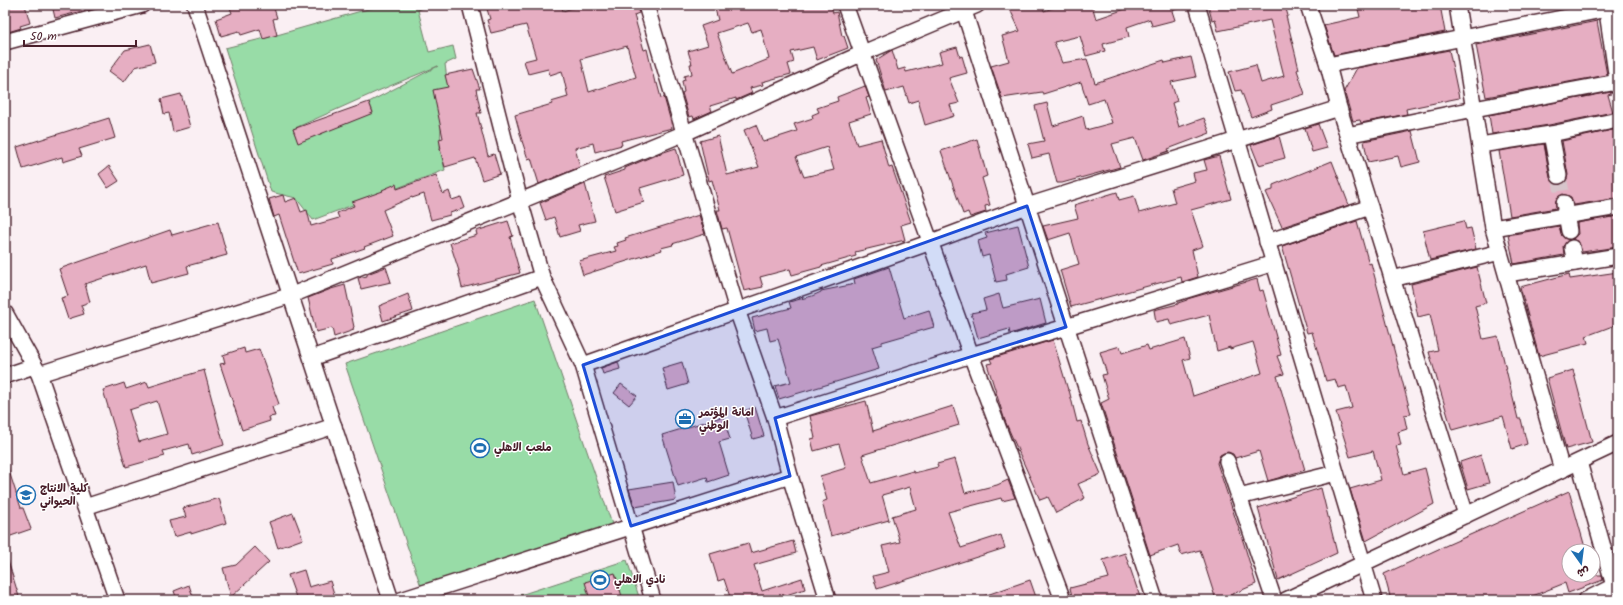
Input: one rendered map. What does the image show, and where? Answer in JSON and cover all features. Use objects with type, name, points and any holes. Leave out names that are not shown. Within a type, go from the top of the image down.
[{"type":"street","points":[[5,42],[142,5]]},
{"type":"street","points":[[195,5],[292,295],[391,600]]},
{"type":"street","points":[[470,5],[520,201],[542,277],[583,365],[653,600]]},
{"type":"street","points":[[646,5],[737,310],[775,418],[790,476],[828,600]]},
{"type":"street","points":[[845,5],[971,355],[1063,600]]},
{"type":"street","points":[[1197,5],[1374,600]]},
{"type":"street","points":[[1308,5],[1328,65],[1347,135],[1466,515]]},
{"type":"street","points":[[1457,5],[1493,228],[1562,470]]},
{"type":"street","points":[[5,376],[36,370],[292,295],[685,133],[968,7],[1027,206],[1155,600]]},
{"type":"street","points":[[1328,65],[1606,7],[1618,85],[1474,109],[1347,135]]},
{"type":"street","points":[[583,365],[931,242],[1027,206],[1339,108]]},
{"type":"street","points":[[1480,145],[1551,134],[1618,120]]},
{"type":"street","points":[[1551,134],[1559,176]]},
{"type":"street","points":[[1267,242],[1370,207]]},
{"type":"street","points":[[1493,228],[1565,209],[1618,207]]},
{"type":"street","points":[[1565,209],[1569,231]]},
{"type":"street","points":[[1572,248],[1575,263]]},
{"type":"street","points":[[1392,279],[1500,252]]},
{"type":"street","points":[[1506,274],[1618,256]]},
{"type":"street","points":[[775,418],[971,355],[1066,328],[1274,263]]},
{"type":"street","points":[[312,358],[542,277]]},
{"type":"street","points":[[5,313],[36,370],[117,600]]},
{"type":"street","points":[[85,506],[334,426]]},
{"type":"street","points":[[1286,600],[1618,443]]},
{"type":"street","points":[[1227,460],[1274,600]]},
{"type":"street","points":[[1579,462],[1616,585],[1586,600]]},
{"type":"street","points":[[1239,497],[1336,473]]},
{"type":"street","points":[[401,600],[790,476]]},
{"type":"highlighted area","points":[[1027,206],[1066,327],[775,418],[790,476],[631,526],[583,365]]},
{"type":"green space","points":[[382,5],[432,5],[418,10],[429,52],[453,46],[456,59],[445,64],[448,87],[441,127],[440,149],[445,170],[313,220],[296,198],[271,192],[225,48]],"holes":[[[438,66],[369,102],[373,112],[298,142],[293,129]]]},
{"type":"green space","name":"ملعب الاهلي","points":[[535,299],[615,533],[425,598],[345,364]]},
{"type":"green space","name":"نادي الاهلي","points":[[627,560],[640,600],[505,600]]},
{"type":"building","points":[[5,5],[25,5],[30,23],[20,26],[21,28],[5,33]]},
{"type":"building","points":[[52,5],[89,5],[90,9],[55,18]]},
{"type":"building","points":[[229,5],[273,5],[277,18],[273,19],[277,35],[263,39],[260,29],[241,35],[239,31],[221,36],[216,19],[232,13]]},
{"type":"building","points":[[501,5],[562,5],[563,11],[582,5],[637,5],[639,13],[634,15],[637,26],[644,50],[647,49],[655,83],[657,83],[661,98],[664,97],[672,128],[621,141],[622,145],[595,152],[593,143],[575,148],[580,167],[539,184],[531,158],[528,159],[515,115],[552,104],[551,102],[568,97],[562,71],[550,75],[548,69],[528,74],[524,61],[536,58],[526,25],[491,33],[487,20],[490,19],[487,9]],"holes":[[[627,46],[636,77],[589,92],[581,59]]]},
{"type":"building","points":[[714,5],[831,5],[833,13],[837,12],[842,36],[844,36],[848,48],[817,60],[813,47],[791,52],[794,62],[788,64],[791,74],[762,82],[763,85],[750,88],[752,93],[736,100],[736,98],[710,106],[712,111],[694,119],[693,116],[689,117],[682,93],[684,92],[682,81],[685,80],[684,76],[692,74],[690,64],[692,64],[688,51],[708,45],[701,26],[718,20]],"holes":[[[748,23],[752,32],[761,29],[769,59],[732,74],[717,33]]]},
{"type":"building","points":[[1008,5],[1042,5],[1044,11],[1061,5],[1092,5],[1096,19],[1137,5],[1140,5],[1141,9],[1157,5],[1181,5],[1182,7],[1172,11],[1175,20],[1152,26],[1150,19],[1127,27],[1129,37],[1103,44],[1105,51],[1086,56],[1080,36],[1054,42],[1062,63],[1087,59],[1095,83],[1164,60],[1165,63],[1191,57],[1196,77],[1171,82],[1177,101],[1172,103],[1179,127],[1204,118],[1210,133],[1168,149],[1169,151],[1143,160],[1135,138],[1112,144],[1120,167],[1062,183],[1057,183],[1049,154],[1032,158],[1028,144],[1044,141],[1035,106],[1047,103],[1053,126],[1083,116],[1086,130],[1112,123],[1104,99],[1088,104],[1081,82],[1043,94],[1042,92],[1002,98],[991,66],[1009,61],[1002,36],[1020,31]]},
{"type":"building","points":[[1208,5],[1285,5],[1288,16],[1286,16],[1299,69],[1297,70],[1305,94],[1271,105],[1272,109],[1251,117],[1241,90],[1235,91],[1229,72],[1256,65],[1261,83],[1284,76],[1270,20],[1218,31],[1215,19],[1212,20]]},
{"type":"building","points":[[1357,5],[1440,5],[1445,32],[1334,55],[1324,25],[1360,17]]},
{"type":"building","points":[[1597,21],[1607,75],[1486,97],[1476,45]]},
{"type":"building","points":[[150,44],[155,62],[135,67],[124,82],[109,71],[125,50]]},
{"type":"building","points":[[957,47],[960,57],[962,56],[967,73],[949,78],[959,103],[950,105],[954,116],[925,125],[918,100],[909,103],[904,87],[886,92],[876,60],[892,50],[898,70],[905,68],[906,72],[942,63],[939,52]]},
{"type":"building","points":[[1449,50],[1459,98],[1406,109],[1407,114],[1361,123],[1360,120],[1353,121],[1344,91],[1357,68]]},
{"type":"building","points":[[473,69],[480,89],[476,89],[481,113],[477,113],[488,156],[494,154],[500,174],[482,180],[475,158],[445,167],[439,139],[443,138],[433,90],[448,87],[445,75]]},
{"type":"building","points":[[865,86],[869,97],[866,98],[871,114],[849,121],[857,145],[881,139],[889,168],[892,167],[911,222],[901,225],[905,240],[855,252],[856,256],[792,275],[790,269],[760,277],[763,287],[744,291],[727,228],[722,229],[717,210],[720,210],[712,180],[709,181],[700,141],[718,136],[727,175],[759,167],[744,130],[756,125],[763,142],[797,131],[794,124],[813,118],[812,115],[819,112],[817,108],[838,101],[837,97]],"holes":[[[827,147],[834,170],[804,177],[796,157]]]},
{"type":"building","points":[[1611,92],[1611,94],[1608,95],[1613,112],[1549,125],[1492,134],[1489,115]]},
{"type":"building","points":[[181,94],[190,127],[173,132],[169,113],[164,114],[161,99]]},
{"type":"building","points":[[369,102],[373,113],[298,143],[293,129]]},
{"type":"building","points":[[109,118],[115,138],[79,149],[82,156],[63,162],[62,157],[23,169],[17,147]]},
{"type":"building","points":[[1318,124],[1327,148],[1312,152],[1305,128]]},
{"type":"building","points":[[1617,129],[1618,198],[1574,205],[1571,197],[1563,194],[1556,200],[1556,208],[1510,216],[1499,151],[1544,144],[1550,178],[1556,184],[1561,185],[1565,183],[1568,175],[1562,141]]},
{"type":"building","points":[[1412,131],[1420,162],[1401,167],[1398,156],[1368,162],[1364,141]]},
{"type":"building","points":[[1279,136],[1285,158],[1259,165],[1251,145]]},
{"type":"building","points":[[977,139],[987,176],[982,178],[990,205],[985,206],[986,212],[970,217],[968,212],[963,214],[941,151]]},
{"type":"building","points":[[676,148],[683,175],[640,188],[644,202],[615,211],[604,177],[625,170],[625,168]]},
{"type":"building","points":[[1219,156],[1231,199],[1191,210],[1203,246],[1192,250],[1198,277],[1182,282],[1181,277],[1071,307],[1060,270],[1079,264],[1070,233],[1048,240],[1043,226],[1078,218],[1074,205],[1117,192],[1119,200],[1134,196],[1139,213],[1175,203],[1171,188],[1195,181],[1193,173],[1207,170],[1204,160]]},
{"type":"building","points":[[1332,161],[1349,205],[1282,227],[1266,192],[1273,190],[1273,185]]},
{"type":"building","points":[[109,166],[119,181],[108,188],[99,174]]},
{"type":"building","points":[[436,175],[443,194],[449,191],[452,200],[461,197],[465,208],[450,213],[450,215],[431,220],[424,194],[412,197],[383,210],[393,236],[364,247],[365,248],[332,259],[333,264],[298,274],[279,215],[274,217],[269,199],[283,195],[285,202],[296,198],[301,212],[307,210],[311,226],[339,218],[337,213],[354,206],[352,202],[383,191],[382,190],[396,184],[397,189]]},
{"type":"building","points":[[585,184],[595,221],[578,225],[580,231],[560,237],[554,217],[546,220],[540,203]]},
{"type":"building","points":[[699,215],[705,234],[661,248],[662,250],[583,275],[579,261],[616,251],[614,247],[618,246],[617,243],[626,240],[625,238]]},
{"type":"building","points":[[1618,216],[1618,247],[1582,252],[1579,242],[1572,239],[1578,234],[1577,223]]},
{"type":"building","points":[[508,221],[513,236],[510,237],[520,273],[462,288],[459,271],[450,243],[477,235],[476,231]]},
{"type":"building","points":[[1357,221],[1369,264],[1371,263],[1411,414],[1404,415],[1407,429],[1398,432],[1401,445],[1396,446],[1404,474],[1425,468],[1434,504],[1366,541],[1350,489],[1381,480],[1373,451],[1350,457],[1336,412],[1352,408],[1346,386],[1338,388],[1335,379],[1326,381],[1312,332],[1307,333],[1282,246]]},
{"type":"building","points":[[1464,221],[1466,229],[1471,228],[1476,249],[1430,260],[1423,231]]},
{"type":"building","points":[[218,222],[227,255],[187,266],[189,273],[151,283],[146,264],[85,284],[90,302],[81,305],[84,314],[68,319],[61,298],[68,296],[59,269],[170,230],[172,235]]},
{"type":"building","points":[[1018,225],[1029,267],[1006,274],[1007,280],[996,282],[989,255],[982,257],[978,241],[987,238],[985,233]]},
{"type":"building","points":[[1559,226],[1562,236],[1569,240],[1563,246],[1564,255],[1514,264],[1508,235]]},
{"type":"building","points":[[386,267],[391,282],[361,289],[358,278],[367,276],[367,274]]},
{"type":"building","points":[[889,267],[904,318],[929,310],[934,327],[882,342],[882,344],[872,347],[879,369],[779,399],[775,386],[791,382],[778,339],[770,341],[767,328],[755,331],[752,318],[791,308],[789,302],[812,296],[821,291],[855,284],[854,279]]},
{"type":"building","points":[[1477,267],[1486,303],[1475,306],[1483,339],[1498,336],[1518,419],[1521,419],[1527,444],[1512,449],[1503,416],[1452,430],[1429,352],[1438,350],[1430,314],[1418,317],[1411,284]]},
{"type":"building","points":[[1618,272],[1618,324],[1586,336],[1588,343],[1539,356],[1520,287],[1569,274],[1570,279]]},
{"type":"building","points":[[1257,279],[1260,291],[1263,290],[1281,355],[1277,356],[1284,374],[1277,376],[1305,470],[1268,481],[1259,451],[1235,458],[1233,454],[1228,452],[1220,455],[1217,463],[1256,584],[1216,600],[1200,550],[1181,555],[1178,545],[1150,555],[1101,403],[1109,399],[1102,375],[1107,374],[1100,352],[1120,346],[1122,353],[1147,345],[1149,350],[1185,339],[1190,358],[1183,360],[1193,396],[1262,373],[1253,342],[1230,349],[1230,347],[1217,351],[1209,315],[1171,325],[1169,319],[1156,322],[1154,310]]},
{"type":"building","points":[[345,285],[354,330],[334,337],[332,328],[316,332],[308,298]]},
{"type":"building","points":[[408,294],[413,311],[383,321],[379,306]]},
{"type":"building","points":[[999,294],[1003,308],[1040,299],[1046,323],[1010,334],[1009,329],[978,338],[971,313],[986,310],[983,299]]},
{"type":"building","points":[[1053,340],[1069,390],[1077,422],[1081,421],[1088,444],[1101,474],[1078,484],[1085,498],[1056,513],[1048,497],[1040,500],[1005,421],[987,364],[992,363],[990,359]]},
{"type":"building","points":[[244,348],[245,353],[259,349],[279,404],[272,407],[275,416],[269,417],[270,421],[242,430],[220,364],[225,363],[223,355]]},
{"type":"building","points":[[618,362],[620,369],[603,374],[601,368]]},
{"type":"building","points":[[682,362],[688,384],[668,390],[662,368]]},
{"type":"building","points":[[204,370],[224,445],[192,455],[189,444],[163,451],[165,456],[126,467],[103,390],[124,383],[126,389],[147,382],[149,387]],"holes":[[[157,401],[167,434],[139,442],[129,410]]]},
{"type":"building","points":[[1573,370],[1592,442],[1566,449],[1547,378]]},
{"type":"building","points":[[621,384],[637,396],[629,405],[614,393]]},
{"type":"building","points":[[866,401],[873,431],[953,406],[959,425],[862,455],[871,483],[913,471],[914,473],[938,467],[937,464],[955,459],[965,493],[997,485],[1008,480],[1015,498],[1002,501],[1001,498],[948,512],[961,548],[1001,535],[1005,548],[877,589],[873,576],[889,572],[882,546],[900,542],[892,516],[916,509],[910,487],[882,495],[889,520],[831,536],[822,502],[827,500],[820,476],[846,468],[839,444],[814,451],[811,439],[815,438],[810,416]]},
{"type":"building","points":[[755,407],[764,436],[753,439],[744,411]]},
{"type":"building","points":[[723,417],[730,439],[719,442],[729,475],[708,482],[707,477],[678,486],[662,435]]},
{"type":"building","points":[[1481,455],[1489,483],[1468,489],[1460,462]]},
{"type":"building","points":[[7,465],[21,508],[23,508],[31,529],[5,538],[5,466]]},
{"type":"building","points":[[673,482],[676,500],[635,507],[629,489]]},
{"type":"building","points":[[1321,488],[1337,553],[1278,580],[1258,508]]},
{"type":"building","points":[[1569,491],[1584,543],[1561,543],[1561,583],[1565,583],[1530,597],[1530,600],[1391,600],[1384,574]]},
{"type":"building","points":[[219,498],[226,523],[191,534],[191,532],[174,537],[169,521],[186,517],[183,508]]},
{"type":"building","points":[[293,513],[303,539],[278,548],[269,522]]},
{"type":"building","points":[[793,541],[796,553],[754,565],[762,591],[802,578],[805,589],[770,600],[731,600],[724,579],[718,581],[710,554],[748,543],[751,553]]},
{"type":"building","points":[[255,547],[269,562],[231,597],[223,568],[236,565]]},
{"type":"building","points":[[1125,553],[1141,600],[1073,600],[1070,588],[1109,578],[1103,560]]},
{"type":"building","points":[[5,561],[8,561],[20,600],[5,600]]},
{"type":"building","points":[[304,570],[309,587],[330,581],[335,597],[326,600],[297,600],[288,575]]},
{"type":"building","points":[[615,573],[623,600],[590,600],[585,582]]},
{"type":"building","points":[[1030,580],[1037,600],[978,600],[978,598]]},
{"type":"building","points":[[1565,583],[1595,583],[1568,593]]},
{"type":"building","points":[[189,585],[194,600],[177,600],[174,591]]},
{"type":"tunnel","points":[[1559,176],[1564,203]]},
{"type":"place","name":"امانة المؤتمر الوطني","points":[[685,419]]},
{"type":"place","name":"ملعب الاهلي","points":[[480,448]]},
{"type":"place","name":"كلية الانتاج الحيواني","points":[[26,495]]},
{"type":"place","name":"نادي الاهلي","points":[[600,580]]}]
